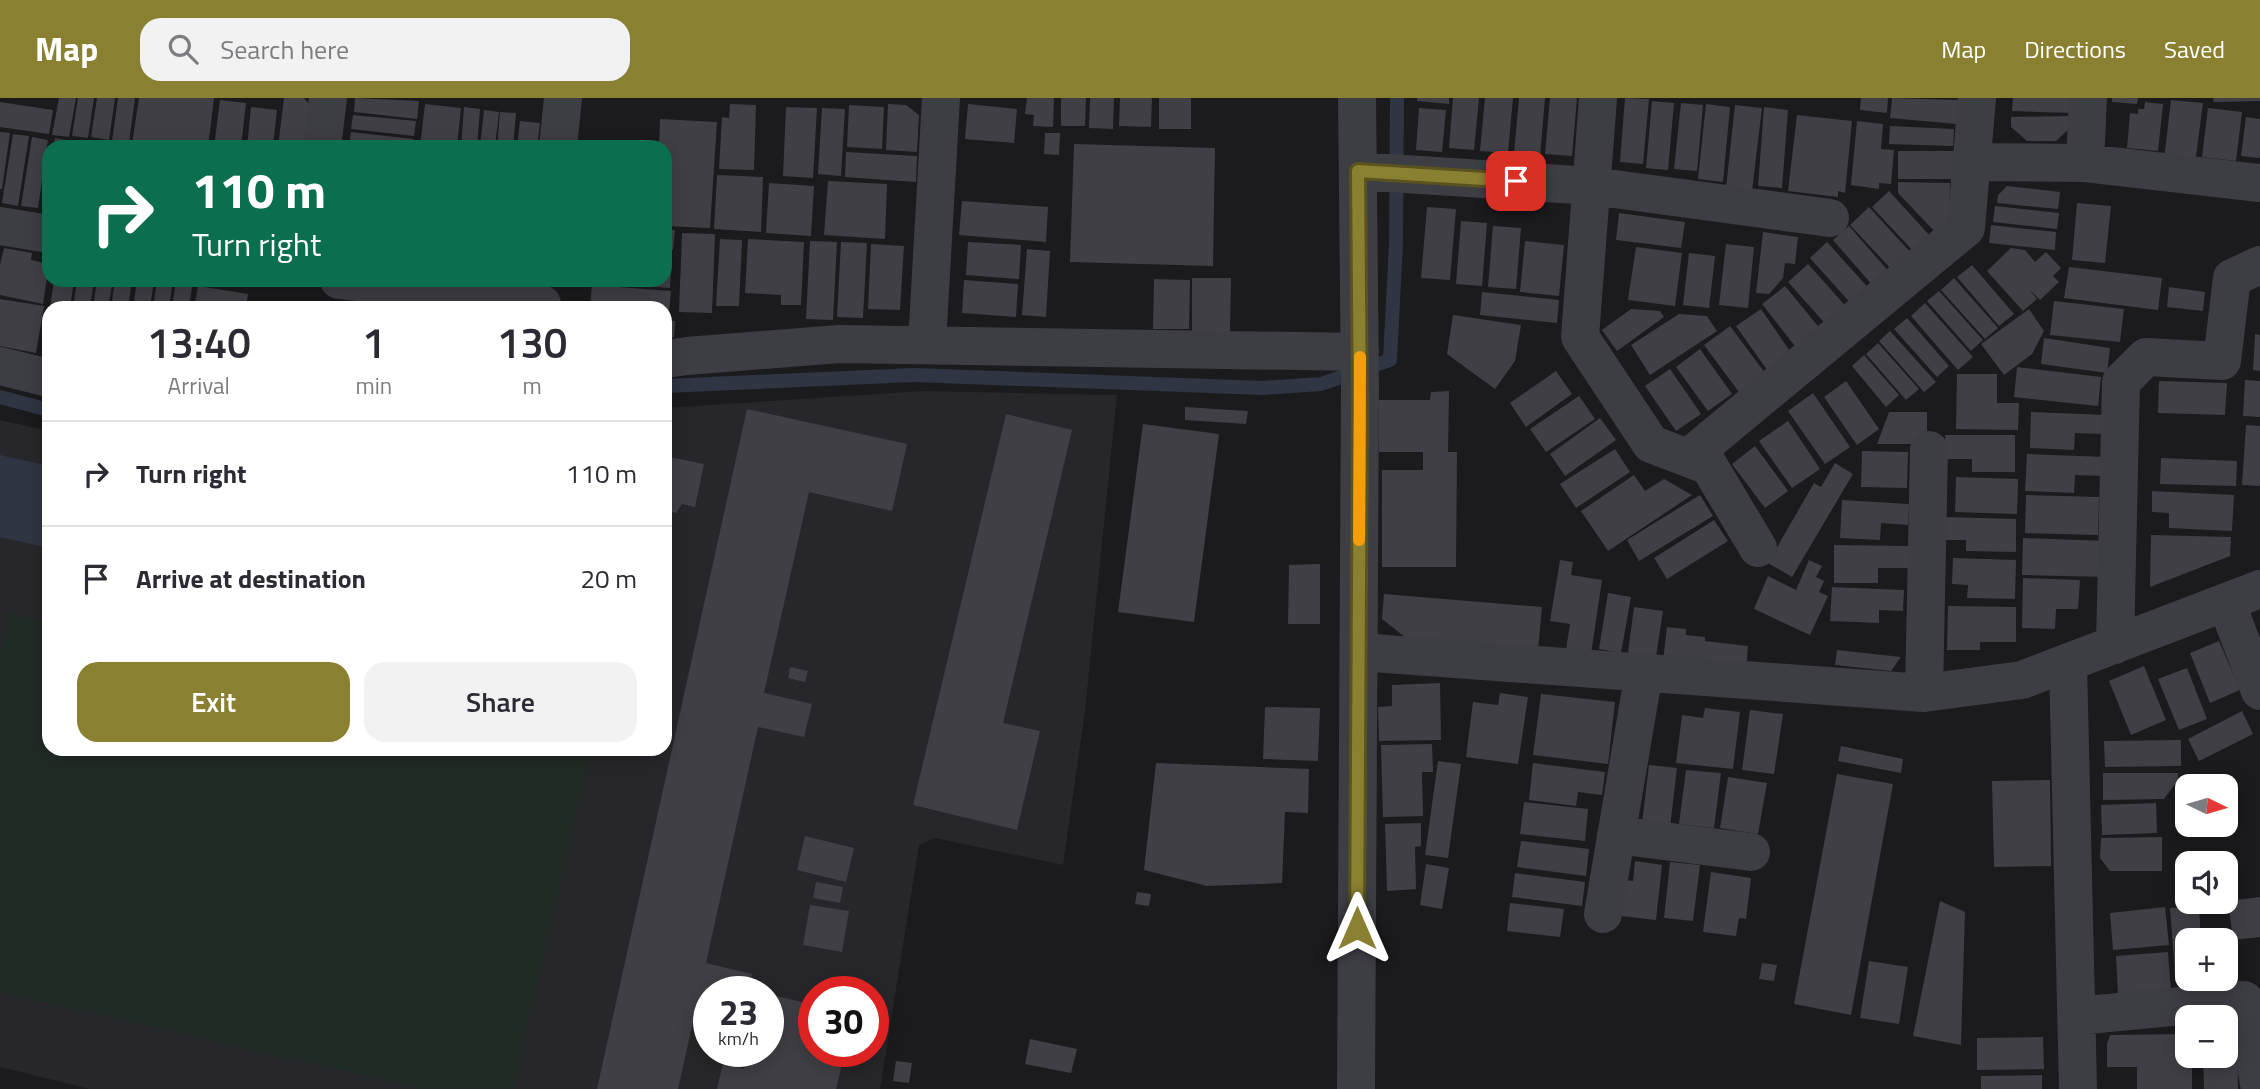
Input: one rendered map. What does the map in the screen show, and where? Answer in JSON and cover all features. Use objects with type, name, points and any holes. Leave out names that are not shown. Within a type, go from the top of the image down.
[{"type":"street","points":[[323,140],[328,98]]},
{"type":"street","points":[[559,140],[563,98]]},
{"type":"street","points":[[927,344],[941,98]]},
{"type":"street","points":[[1356,1089],[1360,367],[1368,171],[1357,98]]},
{"type":"street","points":[[1598,98],[1580,337],[1651,444],[1709,466],[1758,548]]},
{"type":"street","points":[[1688,458],[1966,229],[1977,98]]},
{"type":"street","points":[[2085,163],[2088,98]]},
{"type":"street","points":[[1972,162],[2085,163],[2260,183]]},
{"type":"street","points":[[1368,171],[1592,186],[1830,219]]},
{"type":"street","points":[[0,226],[42,233]]},
{"type":"street","points":[[2115,645],[2121,382],[2146,357],[2222,361],[2232,278],[2260,265]]},
{"type":"street","points":[[423,287],[543,297]]},
{"type":"street","points":[[672,358],[839,344],[927,344],[1360,367]]},
{"type":"street","points":[[0,366],[42,376]]},
{"type":"street","points":[[1924,693],[1929,450]]},
{"type":"street","points":[[1359,652],[1924,693],[2022,680],[2243,595],[2260,691]]},
{"type":"street","points":[[2068,663],[2078,1089]]},
{"type":"street","points":[[1603,914],[1644,672]]},
{"type":"street","points":[[1616,835],[1751,852]]},
{"type":"street","points":[[2077,1016],[2244,1000],[2260,1089]]},
{"type":"shaded area","points":[[923,391],[1117,395],[1085,711],[1063,865],[935,838],[919,845],[889,1033],[889,976],[798,976],[798,1067],[884,1067],[880,1089],[89,1089],[0,1067],[0,420],[42,429],[42,756],[672,756],[672,408]]},
{"type":"shaded area","points":[[9,613],[42,620],[42,756],[589,756],[513,1089],[421,1089],[0,992],[0,653]]},
{"type":"water","points":[[0,455],[42,464],[42,546],[0,537]]},
{"type":"building","points":[[59,98],[76,98],[69,137],[52,135]]},
{"type":"building","points":[[78,98],[94,98],[88,138],[72,136]]},
{"type":"building","points":[[97,98],[115,98],[109,140],[91,137]]},
{"type":"building","points":[[118,98],[135,98],[129,140],[112,140]]},
{"type":"building","points":[[139,98],[214,98],[209,140],[133,140]]},
{"type":"building","points":[[284,98],[304,98],[312,108],[309,140],[279,140]]},
{"type":"building","points":[[355,98],[419,101],[417,119],[354,112]]},
{"type":"building","points":[[1027,98],[1054,98],[1053,127],[1033,126],[1034,115],[1025,114]]},
{"type":"building","points":[[1061,98],[1086,98],[1085,126],[1061,126]]},
{"type":"building","points":[[1090,98],[1114,98],[1113,129],[1089,128]]},
{"type":"building","points":[[1120,98],[1152,98],[1151,127],[1119,126]]},
{"type":"building","points":[[1159,98],[1191,98],[1191,129],[1159,129]]},
{"type":"building","points":[[1417,98],[1449,98],[1449,104],[1417,101]]},
{"type":"building","points":[[1453,98],[1479,98],[1474,150],[1449,148]]},
{"type":"building","points":[[1485,98],[1513,98],[1508,153],[1480,151]]},
{"type":"building","points":[[1519,98],[1545,98],[1540,156],[1514,153]]},
{"type":"building","points":[[1550,98],[1577,98],[1572,156],[1545,154]]},
{"type":"building","points":[[1625,98],[1649,99],[1643,164],[1620,162]]},
{"type":"building","points":[[1861,98],[1888,98],[1887,113],[1860,110]]},
{"type":"building","points":[[1892,98],[1959,100],[1957,124],[1890,118]]},
{"type":"building","points":[[2013,98],[2073,98],[2073,113],[2012,111]]},
{"type":"building","points":[[2112,98],[2138,98],[2137,104],[2112,102]]},
{"type":"building","points":[[2213,98],[2260,98],[2260,101],[2214,102]]},
{"type":"building","points":[[220,100],[246,103],[242,140],[215,140]]},
{"type":"building","points":[[2171,100],[2203,103],[2195,164],[2164,160]]},
{"type":"building","points":[[1652,101],[1674,103],[1668,170],[1646,168]]},
{"type":"building","points":[[0,102],[53,110],[49,134],[0,127]]},
{"type":"building","points":[[2145,102],[2163,104],[2158,151],[2127,148],[2130,113],[2138,114],[2138,109],[2144,109]]},
{"type":"building","points":[[1681,103],[1703,105],[1697,171],[1674,169]]},
{"type":"building","points":[[425,104],[461,108],[458,140],[421,140]]},
{"type":"building","points":[[730,104],[756,105],[754,170],[719,169],[722,117],[729,118]]},
{"type":"building","points":[[888,104],[906,105],[919,115],[917,152],[886,150]]},
{"type":"building","points":[[968,104],[1017,109],[1014,143],[965,139]]},
{"type":"building","points":[[1706,104],[1730,107],[1723,182],[1698,179]]},
{"type":"building","points":[[849,105],[884,107],[882,149],[847,147]]},
{"type":"building","points":[[1735,105],[1762,108],[1752,191],[1726,188]]},
{"type":"building","points":[[251,107],[277,110],[274,140],[248,140]]},
{"type":"building","points":[[464,107],[480,109],[478,140],[462,140]]},
{"type":"building","points":[[786,107],[817,108],[813,178],[783,176]]},
{"type":"building","points":[[1764,107],[1788,110],[1782,188],[1758,186]]},
{"type":"building","points":[[822,108],[845,109],[841,176],[818,174]]},
{"type":"building","points":[[1419,108],[1446,110],[1442,152],[1416,150]]},
{"type":"building","points":[[2208,108],[2242,112],[2236,161],[2202,157]]},
{"type":"building","points":[[484,110],[499,112],[496,140],[481,140]]},
{"type":"building","points":[[500,112],[516,113],[514,140],[498,140]]},
{"type":"building","points":[[353,115],[416,121],[414,136],[351,129]]},
{"type":"building","points":[[1797,115],[1852,121],[1845,193],[1838,191],[1838,197],[1788,191]]},
{"type":"building","points":[[2071,116],[2071,127],[2056,141],[2027,141],[2011,127],[2011,117]]},
{"type":"building","points":[[2246,117],[2260,119],[2260,158],[2241,156]]},
{"type":"building","points":[[660,119],[717,122],[710,228],[672,226],[672,140],[659,140]]},
{"type":"building","points":[[520,121],[540,123],[538,140],[518,140]]},
{"type":"building","points":[[1857,121],[1883,124],[1881,149],[1894,150],[1891,184],[1879,183],[1879,189],[1851,185]]},
{"type":"building","points":[[1890,126],[1954,129],[1953,146],[1889,144]]},
{"type":"building","points":[[0,132],[10,133],[2,189],[0,189]]},
{"type":"building","points":[[351,132],[414,139],[414,140],[350,140]]},
{"type":"building","points":[[1045,133],[1060,133],[1059,155],[1044,154]]},
{"type":"building","points":[[13,134],[29,136],[18,206],[2,203]]},
{"type":"building","points":[[32,137],[48,140],[42,140],[42,181],[38,208],[21,206]]},
{"type":"building","points":[[1074,144],[1215,148],[1213,266],[1070,262]]},
{"type":"building","points":[[1898,151],[1954,151],[1953,179],[1898,179]]},
{"type":"building","points":[[846,152],[917,156],[916,182],[845,177]]},
{"type":"building","points":[[717,175],[763,177],[761,232],[714,229]]},
{"type":"building","points":[[828,181],[887,184],[885,239],[824,235]]},
{"type":"building","points":[[1898,182],[1950,183],[1949,217],[1939,236],[1898,193]]},
{"type":"building","points":[[769,183],[814,186],[811,236],[766,233]]},
{"type":"building","points":[[2007,186],[2060,192],[2058,209],[1997,203],[1998,195]]},
{"type":"building","points":[[1889,191],[1932,238],[1915,253],[1872,207]]},
{"type":"building","points":[[962,201],[1048,207],[1046,242],[959,235]]},
{"type":"building","points":[[2077,203],[2111,206],[2105,263],[2072,260]]},
{"type":"building","points":[[1995,206],[2059,213],[2057,229],[1993,222]]},
{"type":"building","points":[[1427,207],[1456,209],[1450,280],[1421,278]]},
{"type":"building","points":[[1869,207],[1912,254],[1894,272],[1850,225]]},
{"type":"building","points":[[1619,213],[1685,222],[1681,248],[1616,240]]},
{"type":"building","points":[[1461,221],[1487,223],[1482,286],[1456,284]]},
{"type":"building","points":[[1991,225],[2056,232],[2055,250],[1989,243]]},
{"type":"building","points":[[1493,226],[1521,228],[1516,289],[1488,287]]},
{"type":"building","points":[[1849,226],[1891,274],[1875,288],[1833,240]]},
{"type":"building","points":[[672,230],[675,230],[673,250]]},
{"type":"building","points":[[1763,232],[1798,237],[1795,264],[1785,263],[1783,278],[1769,294],[1756,293]]},
{"type":"building","points":[[682,233],[715,234],[712,313],[679,312]]},
{"type":"building","points":[[720,239],[742,240],[739,306],[716,306]]},
{"type":"building","points":[[748,239],[804,242],[801,305],[781,305],[781,295],[745,293]]},
{"type":"building","points":[[810,241],[837,242],[833,320],[806,319]]},
{"type":"building","points":[[1525,241],[1564,245],[1559,296],[1520,292]]},
{"type":"building","points":[[841,242],[867,243],[863,318],[837,317]]},
{"type":"building","points":[[968,242],[1021,245],[1019,279],[966,275]]},
{"type":"building","points":[[1827,242],[1872,292],[1855,308],[1810,258]]},
{"type":"building","points":[[871,244],[904,246],[900,310],[868,309]]},
{"type":"building","points":[[1726,244],[1754,247],[1748,308],[1719,305]]},
{"type":"building","points":[[1636,247],[1682,253],[1675,306],[1628,300]]},
{"type":"building","points":[[4,248],[32,253],[31,260],[42,262],[42,287],[46,287],[42,304],[0,295],[0,265]]},
{"type":"building","points":[[2011,248],[2025,250],[2035,262],[2046,252],[2061,268],[2053,276],[2059,282],[2040,300],[2029,289],[2037,299],[2023,311],[1987,271]]},
{"type":"building","points":[[1027,249],[1050,251],[1046,317],[1022,315]]},
{"type":"building","points":[[1689,253],[1715,256],[1709,308],[1683,305]]},
{"type":"building","points":[[1808,264],[1850,311],[1830,329],[1788,282]]},
{"type":"building","points":[[1972,265],[2014,314],[1999,326],[1957,277]]},
{"type":"building","points":[[2069,267],[2162,278],[2158,310],[2064,298]]},
{"type":"building","points":[[1192,278],[1231,278],[1230,335],[1192,336]]},
{"type":"building","points":[[1954,278],[1998,328],[1985,339],[1941,290]]},
{"type":"building","points":[[1154,279],[1190,280],[1189,329],[1153,329]]},
{"type":"building","points":[[964,280],[1018,284],[1016,317],[962,313]]},
{"type":"building","points":[[1785,286],[1822,331],[1798,350],[1762,304]]},
{"type":"building","points":[[53,287],[73,287],[71,301],[51,301]]},
{"type":"building","points":[[76,287],[93,287],[91,301],[74,301]]},
{"type":"building","points":[[96,287],[112,287],[109,301],[94,301]]},
{"type":"building","points":[[114,287],[131,287],[129,301],[112,301]]},
{"type":"building","points":[[136,287],[153,287],[151,301],[134,301]]},
{"type":"building","points":[[156,287],[172,287],[170,301],[154,301]]},
{"type":"building","points":[[175,287],[192,287],[190,301],[173,301]]},
{"type":"building","points":[[198,287],[248,294],[247,301],[195,301]]},
{"type":"building","points":[[592,287],[671,291],[670,301],[591,301]]},
{"type":"building","points":[[2169,287],[2205,292],[2203,311],[2167,307]]},
{"type":"building","points":[[1939,291],[1983,340],[1971,351],[1927,301]]},
{"type":"building","points":[[1482,292],[1559,300],[1557,323],[1480,315]]},
{"type":"building","points":[[0,299],[42,306],[36,353],[0,346]]},
{"type":"building","points":[[2054,301],[2124,309],[2120,342],[2050,335]]},
{"type":"building","points":[[1925,303],[1973,357],[1958,370],[1911,316]]},
{"type":"building","points":[[1631,309],[1660,311],[1664,317],[1617,351],[1602,330]]},
{"type":"building","points":[[1761,309],[1794,357],[1770,374],[1736,326]]},
{"type":"building","points":[[2029,309],[2044,331],[2032,354],[2004,375],[1981,344]]},
{"type":"building","points":[[1679,314],[1707,316],[1717,331],[1650,375],[1631,345]]},
{"type":"building","points":[[1453,315],[1521,325],[1515,361],[1495,389],[1447,354]]},
{"type":"building","points":[[1907,318],[1949,366],[1937,377],[1894,329]]},
{"type":"building","points":[[672,321],[675,321],[672,338]]},
{"type":"building","points":[[1730,326],[1765,373],[1739,392],[1704,345]]},
{"type":"building","points":[[1890,331],[1936,382],[1924,392],[1879,341]]},
{"type":"building","points":[[2255,334],[2260,335],[2260,371],[2253,370]]},
{"type":"building","points":[[2044,338],[2110,348],[2107,373],[2041,364]]},
{"type":"building","points":[[1878,343],[1919,389],[1906,400],[1866,354]]},
{"type":"building","points":[[1700,349],[1732,394],[1708,411],[1676,367]]},
{"type":"building","points":[[1864,355],[1899,395],[1886,407],[1852,366]]},
{"type":"building","points":[[2017,367],[2101,377],[2098,406],[2014,397]]},
{"type":"building","points":[[1670,369],[1701,414],[1676,431],[1645,386]]},
{"type":"building","points":[[1556,371],[1572,394],[1526,427],[1510,403]]},
{"type":"building","points":[[1957,374],[1997,374],[1997,403],[2019,403],[2018,430],[1956,429]]},
{"type":"building","points":[[2245,380],[2260,381],[2260,417],[2243,416]]},
{"type":"building","points":[[1846,381],[1879,429],[1857,445],[1824,397]]},
{"type":"building","points":[[2159,381],[2227,383],[2225,415],[2158,413]]},
{"type":"building","points":[[1449,391],[1448,452],[1457,452],[1456,567],[1382,567],[1382,470],[1423,470],[1423,452],[1379,452],[1379,400],[1430,400],[1431,392]]},
{"type":"building","points":[[1813,393],[1850,447],[1825,464],[1788,411]]},
{"type":"building","points":[[1579,396],[1595,419],[1546,452],[1530,429]]},
{"type":"building","points":[[1185,407],[1248,411],[1246,424],[1185,420]]},
{"type":"building","points":[[747,409],[907,444],[892,511],[809,492],[764,693],[812,704],[804,737],[758,727],[706,963],[752,976],[693,976],[693,1022],[678,1089],[597,1089]]},
{"type":"building","points":[[1889,412],[1927,412],[1927,444],[1877,444]]},
{"type":"building","points":[[2031,412],[2105,415],[2105,434],[2075,433],[2074,450],[2030,448]]},
{"type":"building","points":[[1006,414],[1072,430],[1003,723],[1040,731],[1017,830],[913,805]]},
{"type":"building","points":[[1600,418],[1616,440],[1565,476],[1550,454]]},
{"type":"building","points":[[1788,421],[1820,469],[1792,488],[1759,441]]},
{"type":"building","points":[[1143,424],[1219,434],[1194,622],[1118,612]]},
{"type":"building","points":[[2246,425],[2260,426],[2260,486],[2242,485]]},
{"type":"building","points":[[1945,435],[2015,435],[2015,472],[1972,472],[1972,459],[1946,459]]},
{"type":"building","points":[[1755,446],[1788,491],[1765,508],[1732,464]]},
{"type":"building","points":[[1615,449],[1630,472],[1576,508],[1560,484]]},
{"type":"building","points":[[1862,451],[1908,452],[1907,488],[1861,487]]},
{"type":"building","points":[[2027,454],[2106,457],[2106,476],[2075,475],[2074,493],[2025,491]]},
{"type":"building","points":[[672,457],[704,464],[695,507],[682,504],[676,513],[672,512]]},
{"type":"building","points":[[2161,458],[2237,461],[2236,486],[2160,484]]},
{"type":"building","points":[[1835,463],[1853,474],[1792,577],[1768,563],[1814,483],[1821,487]]},
{"type":"building","points":[[1634,475],[1645,491],[1664,479],[1692,495],[1608,551],[1581,511]]},
{"type":"building","points":[[1956,477],[2018,479],[2017,514],[1955,512]]},
{"type":"building","points":[[2152,491],[2234,495],[2232,531],[2169,528],[2169,513],[2152,512]]},
{"type":"building","points":[[1700,495],[1713,516],[1639,561],[1627,540]]},
{"type":"building","points":[[2026,495],[2099,497],[2098,535],[2025,533]]},
{"type":"building","points":[[1842,500],[1909,504],[1908,525],[1881,523],[1880,540],[1840,538]]},
{"type":"building","points":[[1943,517],[2016,519],[2016,552],[1966,551],[1966,540],[1942,540]]},
{"type":"building","points":[[1714,520],[1728,541],[1667,579],[1654,558]]},
{"type":"building","points":[[2151,535],[2231,537],[2230,556],[2150,587]]},
{"type":"building","points":[[2023,538],[2107,541],[2106,577],[2022,575]]},
{"type":"building","points":[[1834,545],[1908,546],[1908,568],[1878,568],[1878,583],[1834,583]]},
{"type":"building","points":[[1953,558],[2016,560],[2015,599],[1967,598],[1968,585],[1952,584]]},
{"type":"building","points":[[1560,560],[1573,562],[1571,575],[1602,580],[1591,654],[1566,650],[1570,624],[1550,621]]},
{"type":"building","points":[[1809,560],[1822,566],[1816,577],[1824,581],[1819,592],[1828,596],[1810,635],[1754,609],[1768,576],[1796,590]]},
{"type":"building","points":[[1320,564],[1320,624],[1288,624],[1289,565]]},
{"type":"building","points":[[2023,578],[2080,580],[2078,609],[2056,609],[2055,629],[2022,628]]},
{"type":"building","points":[[1832,587],[1904,590],[1903,611],[1879,610],[1879,623],[1830,621]]},
{"type":"building","points":[[1608,593],[1631,597],[1621,653],[1599,649]]},
{"type":"building","points":[[1384,594],[1542,607],[1538,651],[1410,641],[1382,619]]},
{"type":"building","points":[[1948,606],[2016,607],[2016,642],[1980,642],[1980,650],[1947,650]]},
{"type":"building","points":[[1634,607],[1663,611],[1656,657],[1628,653]]},
{"type":"building","points":[[1667,627],[1686,629],[1686,635],[1705,637],[1705,641],[1748,646],[1746,670],[1663,661]]},
{"type":"building","points":[[2219,641],[2240,690],[2210,703],[2190,653]]},
{"type":"building","points":[[1837,650],[1901,657],[1891,671],[1835,665]]},
{"type":"building","points":[[2144,666],[2166,720],[2131,735],[2109,681]]},
{"type":"building","points":[[790,667],[808,671],[805,682],[788,678]]},
{"type":"building","points":[[2187,668],[2207,719],[2179,730],[2158,679]]},
{"type":"building","points":[[1440,683],[1441,740],[1379,741],[1378,707],[1392,706],[1392,685]]},
{"type":"building","points":[[1500,693],[1528,697],[1518,764],[1466,757],[1473,702],[1498,705]]},
{"type":"building","points":[[1541,694],[1615,702],[1608,764],[1533,755]]},
{"type":"building","points":[[1265,707],[1320,708],[1318,761],[1263,759]]},
{"type":"building","points":[[1705,708],[1740,712],[1733,769],[1676,763],[1682,715],[1703,718]]},
{"type":"building","points":[[1750,710],[1783,714],[1774,774],[1742,770]]},
{"type":"building","points":[[2242,711],[2253,734],[2199,761],[2188,739]]},
{"type":"building","points":[[2181,740],[2181,766],[2105,767],[2104,741]]},
{"type":"building","points":[[1432,744],[1433,772],[1422,772],[1423,816],[1383,817],[1381,745]]},
{"type":"building","points":[[1841,746],[1903,759],[1901,773],[1838,761]]},
{"type":"building","points":[[1438,761],[1461,764],[1448,858],[1425,855]]},
{"type":"building","points":[[1156,763],[1309,769],[1308,813],[1285,812],[1282,883],[1207,886],[1144,870]]},
{"type":"building","points":[[1533,763],[1605,772],[1602,795],[1578,792],[1576,806],[1529,800]]},
{"type":"building","points":[[1649,765],[1677,768],[1670,827],[1642,823]]},
{"type":"building","points":[[1686,770],[1721,773],[1714,828],[1679,824]]},
{"type":"building","points":[[2103,773],[2178,773],[2175,774],[2175,784],[2164,799],[2103,800]]},
{"type":"building","points":[[1837,774],[1893,784],[1851,1015],[1794,1004]]},
{"type":"building","points":[[1728,777],[1767,783],[1758,834],[1720,828]]},
{"type":"building","points":[[2050,780],[2051,866],[1994,867],[1992,781]]},
{"type":"building","points":[[1524,802],[1588,809],[1585,841],[1520,834]]},
{"type":"building","points":[[2156,803],[2157,833],[2102,835],[2101,805]]},
{"type":"building","points":[[1421,823],[1421,846],[1415,847],[1416,889],[1387,891],[1385,824]]},
{"type":"building","points":[[805,836],[854,848],[846,882],[797,870]]},
{"type":"building","points":[[2162,837],[2162,871],[2110,871],[2100,858],[2101,838]]},
{"type":"building","points":[[1521,841],[1589,849],[1586,876],[1517,867]]},
{"type":"building","points":[[1635,861],[1662,865],[1656,920],[1621,916],[1625,880],[1633,881]]},
{"type":"building","points":[[1670,862],[1700,865],[1693,921],[1664,918]]},
{"type":"building","points":[[1426,864],[1449,868],[1442,909],[1420,905]]},
{"type":"building","points":[[1711,872],[1751,878],[1746,919],[1739,918],[1736,936],[1703,932]]},
{"type":"building","points":[[1515,873],[1585,882],[1582,906],[1512,897]]},
{"type":"building","points":[[816,882],[843,887],[840,903],[813,898]]},
{"type":"building","points":[[1137,892],[1151,894],[1149,906],[1135,904]]},
{"type":"building","points":[[2260,897],[2260,937],[2238,939],[2238,928],[2231,928],[2230,914],[2238,914],[2238,900]]},
{"type":"building","points":[[1940,901],[1965,912],[1961,1045],[1913,1036]]},
{"type":"building","points":[[1510,903],[1564,909],[1560,937],[1507,931]]},
{"type":"building","points":[[810,905],[849,911],[842,952],[803,945]]},
{"type":"building","points":[[2165,907],[2169,945],[2113,950],[2110,913]]},
{"type":"building","points":[[2170,908],[2175,908],[2175,914],[2199,914],[2200,928],[2175,928],[2175,976]]},
{"type":"building","points":[[2168,952],[2171,991],[2118,995],[2116,956]]},
{"type":"building","points":[[1869,961],[1908,967],[1899,1024],[1860,1018]]},
{"type":"building","points":[[1762,963],[1777,965],[1774,981],[1759,979]]},
{"type":"building","points":[[784,998],[798,1001],[798,1067],[841,1067],[836,1089],[717,1089],[722,1067],[784,1067]]},
{"type":"building","points":[[2175,1034],[2175,1068],[2192,1068],[2192,1089],[2137,1089],[2137,1067],[2107,1067],[2107,1044],[2110,1035]]},
{"type":"building","points":[[2043,1037],[2044,1069],[1977,1070],[1977,1038]]},
{"type":"building","points":[[1030,1039],[1077,1049],[1071,1073],[1025,1064]]},
{"type":"building","points":[[896,1061],[912,1063],[909,1083],[893,1081]]},
{"type":"building","points":[[2203,1068],[2238,1068],[2238,1089],[2204,1089]]},
{"type":"building","points":[[2042,1075],[2042,1089],[1981,1089],[1981,1076]]},
{"type":"waterway","points":[[672,386],[914,375],[1263,388],[1321,384],[1390,360],[1396,243],[1397,98]]},
{"type":"waterway","points":[[0,397],[42,408]]},
{"type":"slow traffic","points":[[1359,540],[1360,357]]},
{"type":"route","points":[[1357,928],[1360,414],[1358,171],[1516,181]]}]
